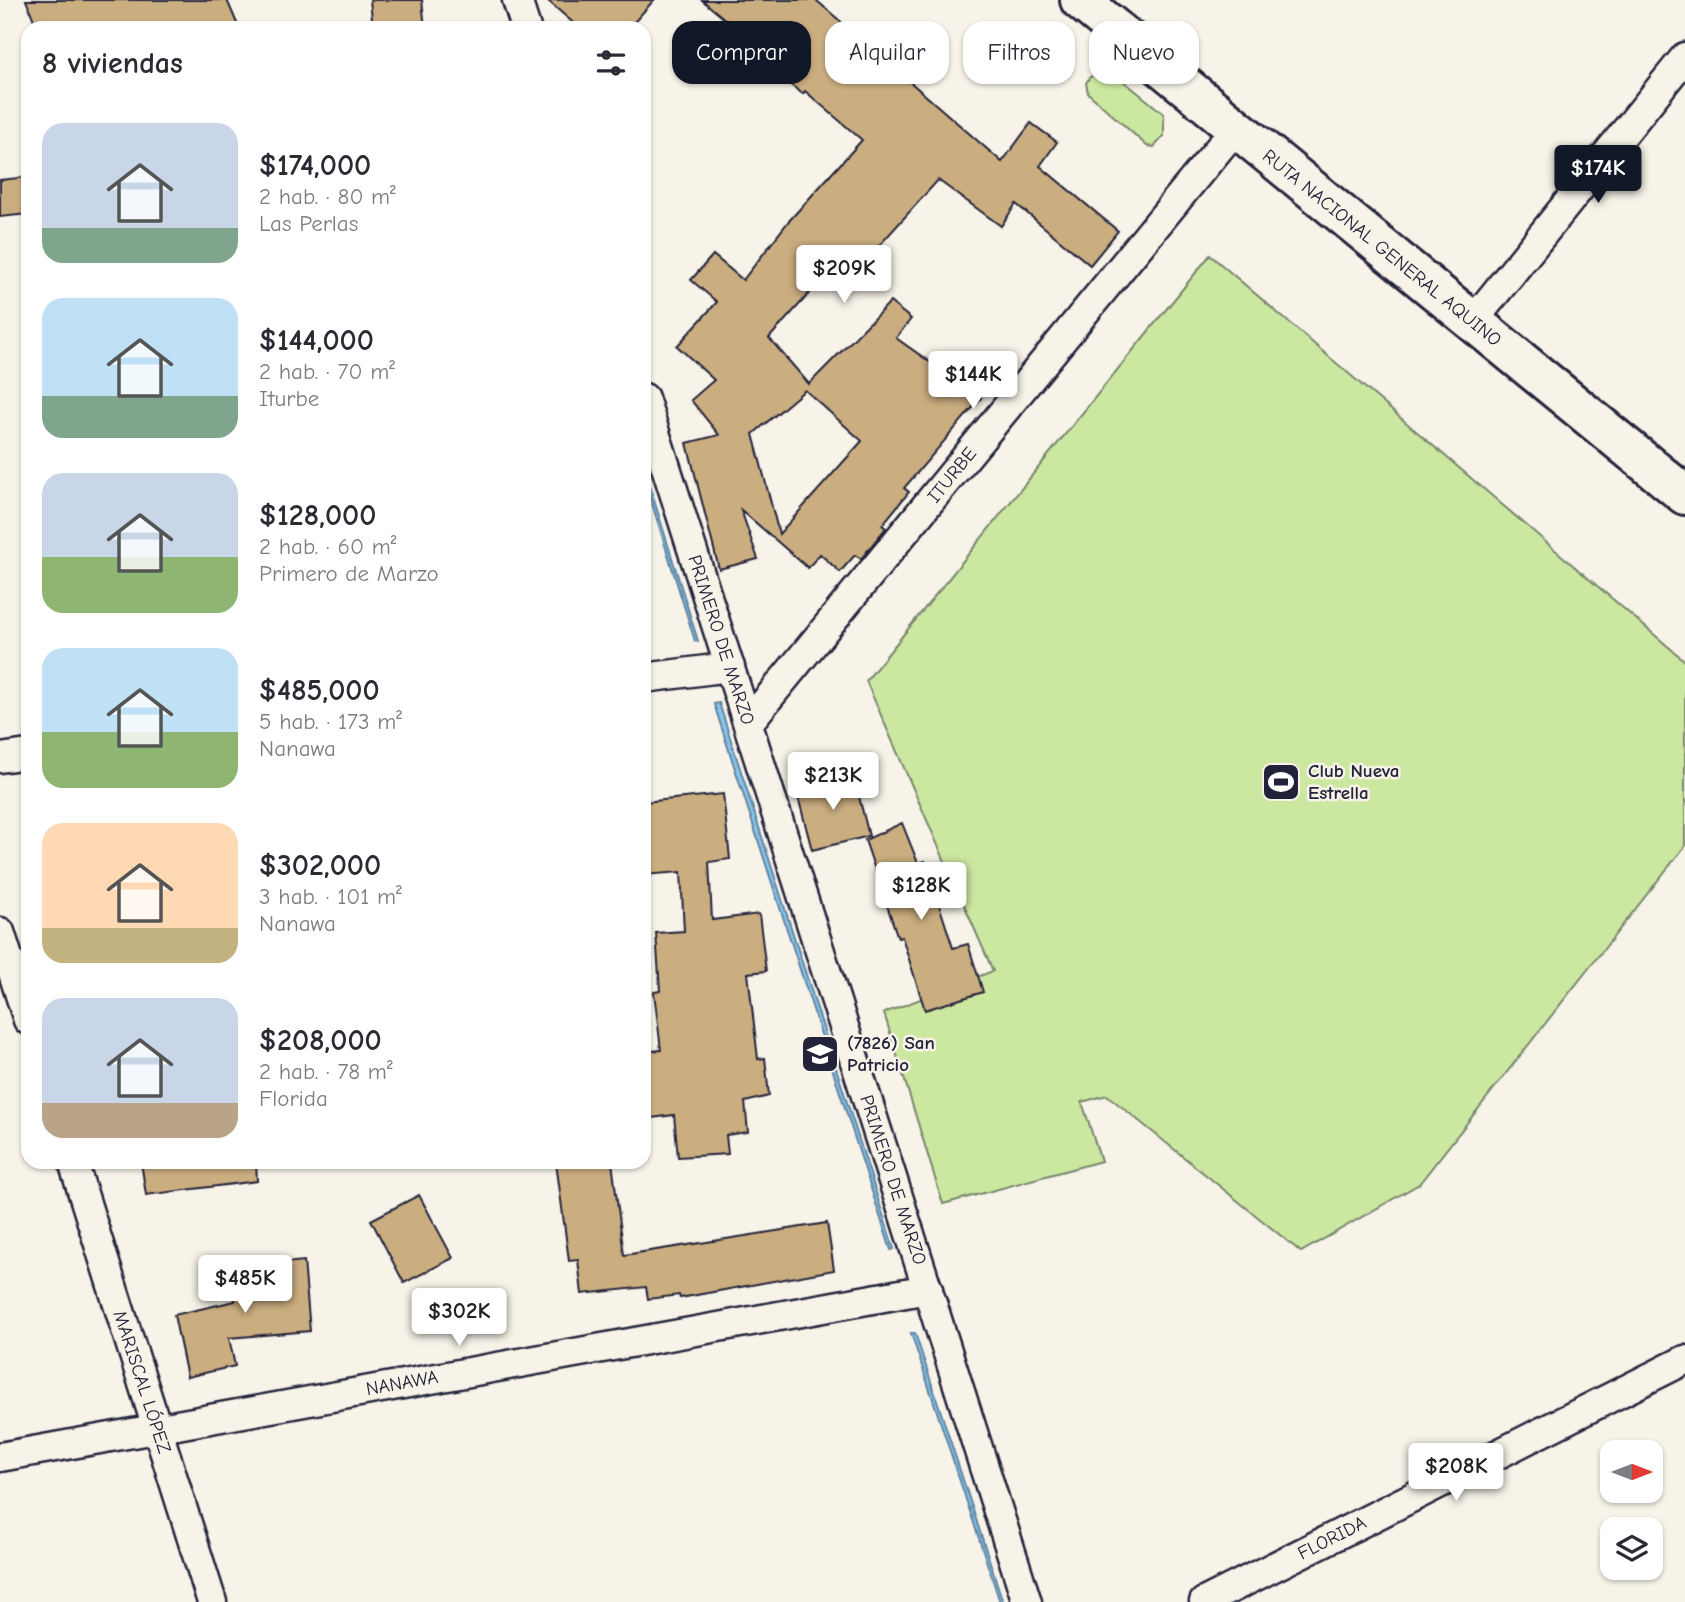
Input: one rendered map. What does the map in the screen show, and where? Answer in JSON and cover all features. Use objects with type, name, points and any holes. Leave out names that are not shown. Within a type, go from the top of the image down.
[{"type":"highway","name":"RUTA NACIONAL GENERAL AQUINO","points":[[1080,0],[1685,495]]},
{"type":"street","points":[[517,0],[524,21]]},
{"type":"street","points":[[1473,321],[1685,57]]},
{"type":"street","name":"ITURBE","points":[[748,723],[1235,129]]},
{"type":"street","name":"PRIMERO DE MARZO","points":[[651,420],[1027,1602]]},
{"type":"street","points":[[651,677],[730,667]]},
{"type":"street","points":[[0,758],[21,755]]},
{"type":"street","points":[[0,932],[21,998]]},
{"type":"street","name":"MARISCAL LÓPEZ","points":[[75,1169],[212,1602]]},
{"type":"street","name":"NANAWA","points":[[0,1457],[928,1289]]},
{"type":"street","name":"FLORIDA","points":[[1204,1602],[1685,1360]]},
{"type":"green space","points":[[1089,78],[1089,84],[1127,84],[1164,114],[1164,136],[1154,147],[1147,146],[1088,93],[1086,83]]},
{"type":"green space","points":[[1210,255],[1685,661],[1685,846],[1419,1184],[1301,1252],[1107,1095],[1082,1102],[1101,1161],[943,1204],[884,1013],[993,971],[866,681]]},
{"type":"water","points":[[651,490],[698,641],[695,641],[651,500]]},
{"type":"water","points":[[719,703],[894,1249],[891,1250],[714,704]]},
{"type":"water","points":[[911,1333],[915,1333],[1003,1602],[1000,1602]]},
{"type":"building","points":[[26,0],[227,0],[236,21],[34,21]]},
{"type":"building","points":[[370,0],[422,0],[424,21],[372,21]]},
{"type":"building","points":[[547,0],[654,0],[635,21],[571,21]]},
{"type":"building","points":[[702,0],[816,0],[840,21],[825,21],[825,84],[912,84],[1002,162],[1031,123],[1057,142],[1040,166],[1118,231],[1090,265],[1016,204],[1001,226],[938,180],[842,287],[827,274],[769,338],[809,384],[890,302],[911,319],[896,338],[981,398],[904,488],[909,492],[882,525],[886,528],[861,559],[855,555],[840,572],[820,554],[808,568],[741,510],[758,559],[719,569],[687,443],[719,435],[691,400],[714,380],[677,346],[717,302],[691,280],[713,255],[743,280],[788,222],[862,140],[805,91],[803,94],[789,84],[811,84],[811,21],[727,21]],"holes":[[[805,390],[862,441],[779,534],[753,434]]]},
{"type":"building","points":[[21,178],[21,215],[0,217],[0,180]]},
{"type":"building","points":[[853,773],[869,836],[812,850],[796,789]]},
{"type":"building","points":[[723,794],[730,859],[709,862],[712,920],[759,914],[766,971],[748,973],[758,1059],[765,1058],[769,1096],[745,1102],[748,1132],[726,1135],[728,1154],[678,1157],[674,1115],[651,1118],[651,1051],[661,1050],[654,992],[660,991],[656,933],[684,931],[681,872],[651,874],[651,801]]},
{"type":"building","points":[[902,823],[918,863],[925,861],[953,948],[968,944],[983,992],[925,1010],[902,937],[898,938],[865,840]]},
{"type":"building","points":[[142,1169],[256,1169],[257,1181],[146,1195]]},
{"type":"building","points":[[557,1169],[613,1169],[624,1255],[827,1223],[834,1270],[680,1298],[679,1295],[648,1299],[646,1287],[582,1294],[578,1260],[569,1261]]},
{"type":"building","points":[[419,1195],[453,1258],[404,1283],[371,1220]]},
{"type":"building","points":[[304,1261],[310,1331],[229,1338],[235,1366],[187,1377],[174,1315],[235,1301],[232,1268]]},
{"type":"place","name":"Club Nueva Estrella","points":[[1281,782]]},
{"type":"place","name":"(7826) San Patricio","points":[[820,1054]]}]
